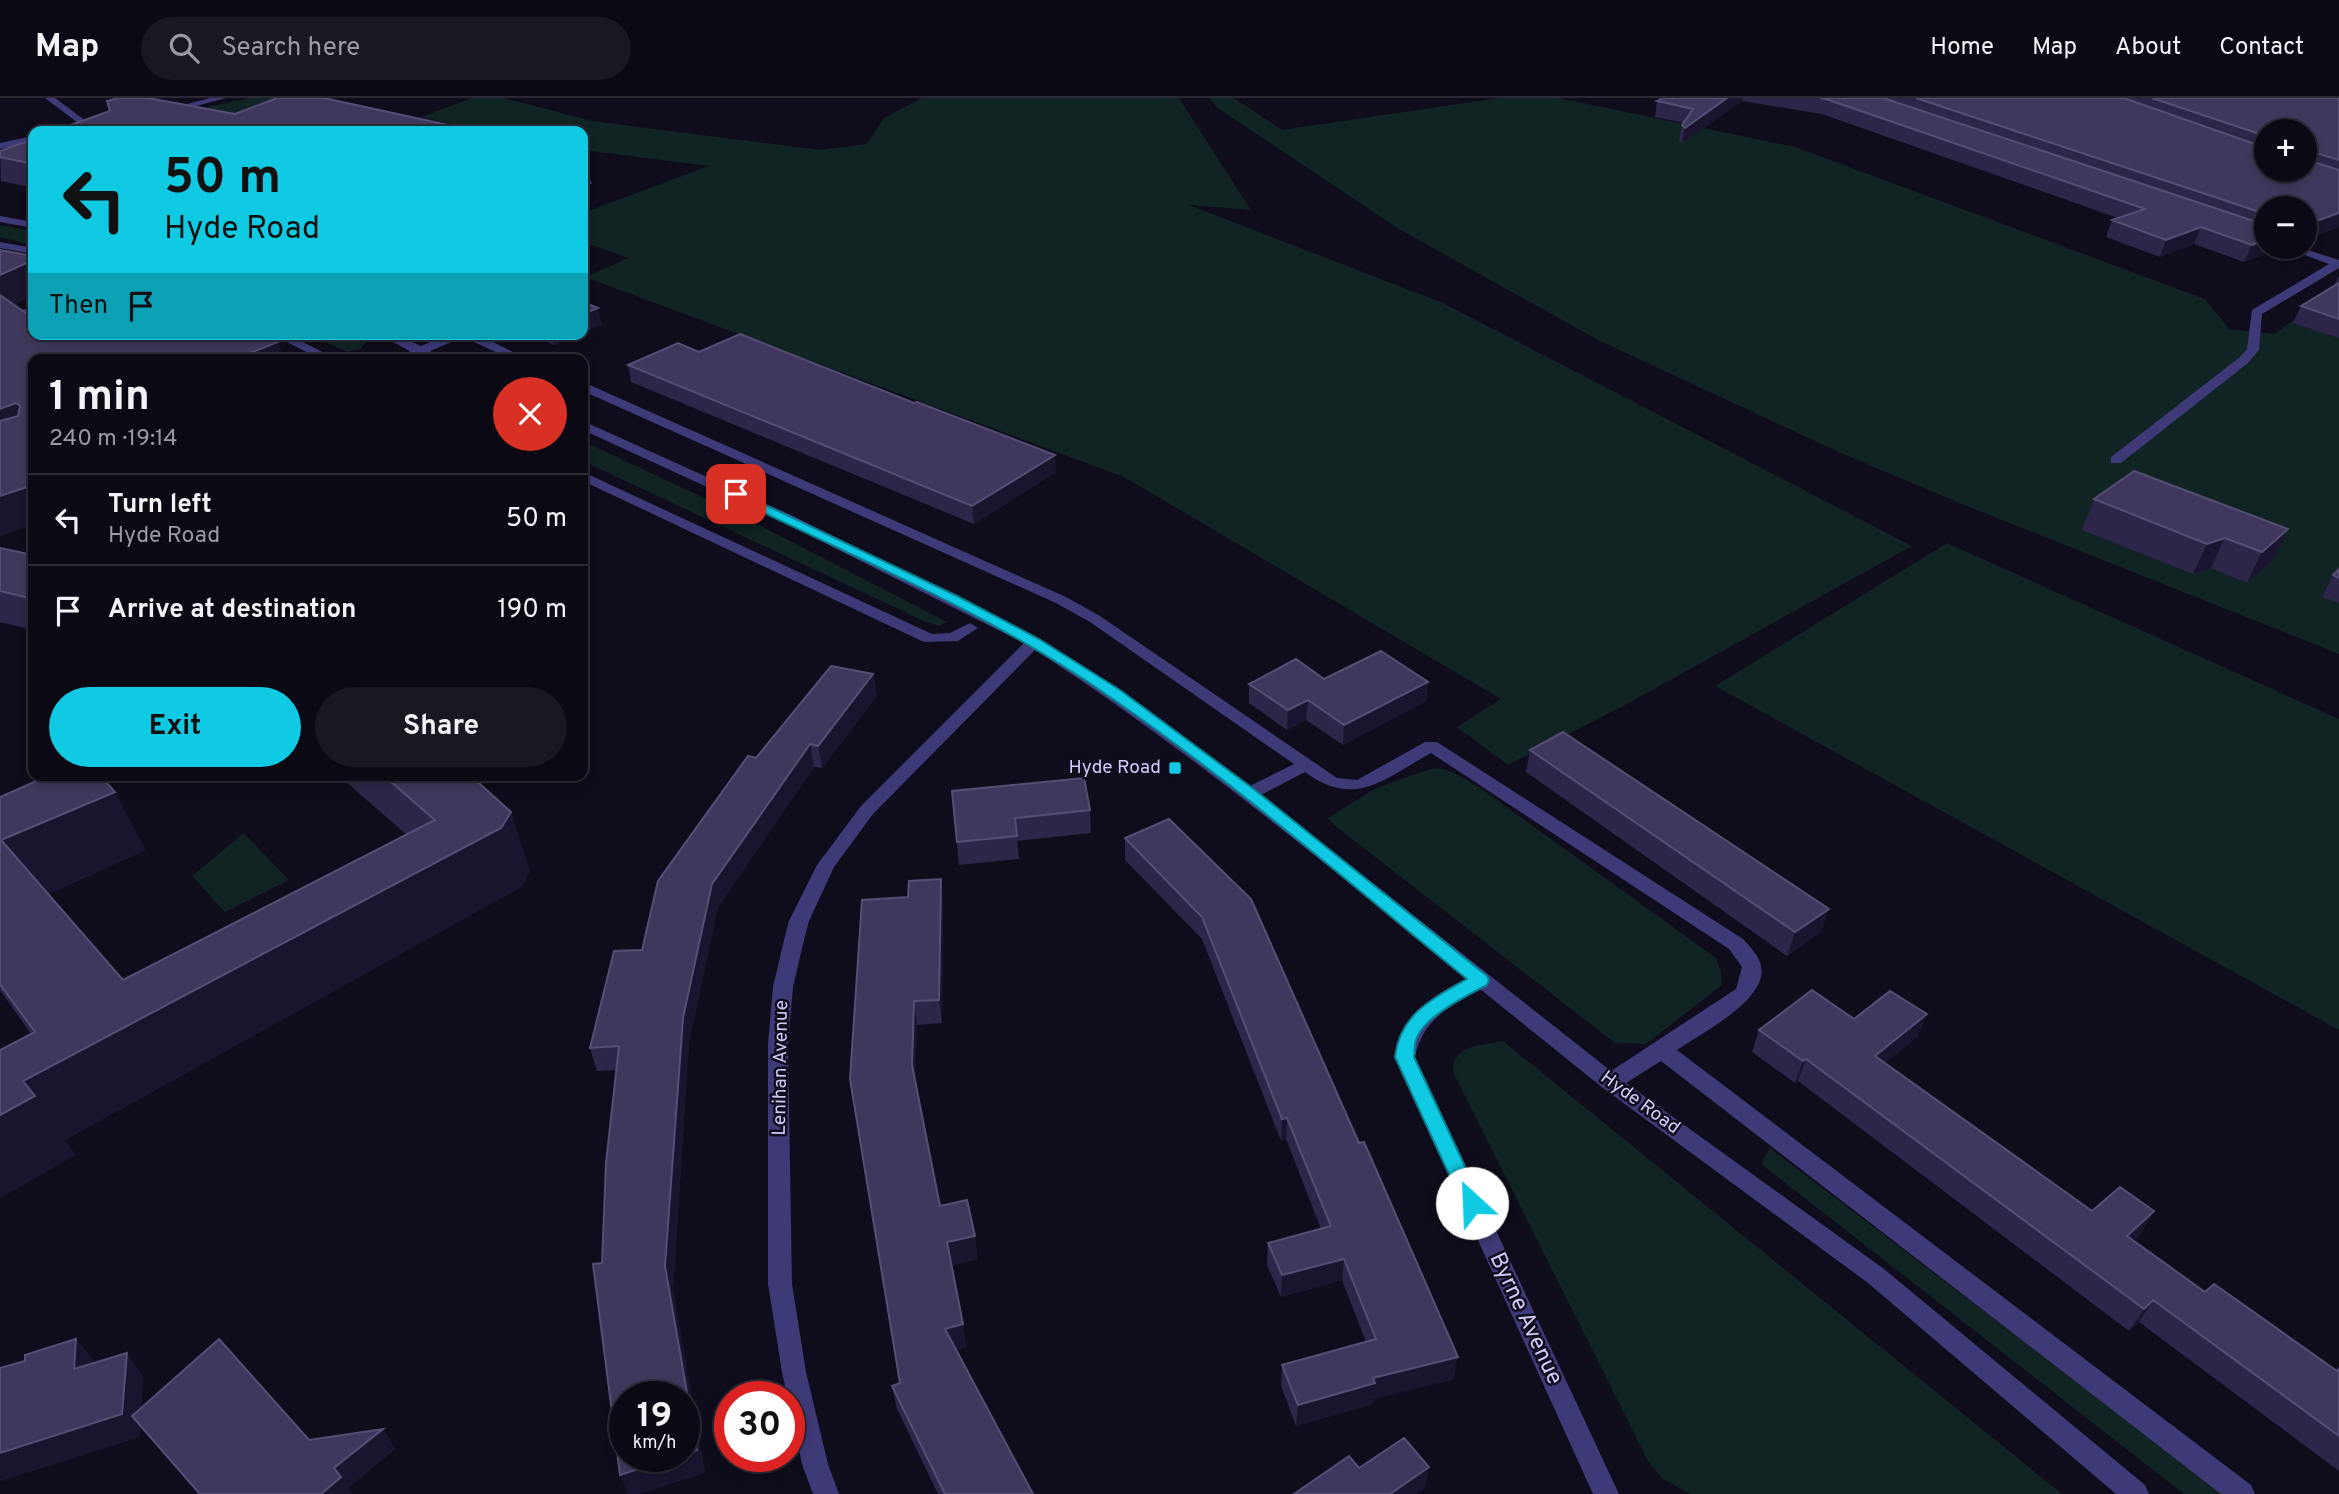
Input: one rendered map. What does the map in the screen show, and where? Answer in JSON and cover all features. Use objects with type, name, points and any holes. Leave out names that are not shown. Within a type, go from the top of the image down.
[{"type":"street","points":[[50,98],[88,126]]},
{"type":"street","points":[[153,114],[222,98]]},
{"type":"street","points":[[166,111],[190,115]]},
{"type":"street","points":[[93,126],[102,124]]},
{"type":"street","points":[[0,146],[28,140]]},
{"type":"street","points":[[0,219],[28,224]]},
{"type":"street","points":[[0,245],[28,250]]},
{"type":"street","points":[[2317,257],[2339,264]]},
{"type":"street","points":[[2116,460],[2244,360],[2253,350],[2256,312],[2339,264]]},
{"type":"street","points":[[0,320],[28,312]]},
{"type":"street","points":[[290,340],[319,354]]},
{"type":"street","points":[[397,340],[427,354]]},
{"type":"street","points":[[414,354],[446,340]]},
{"type":"street","points":[[480,340],[511,354]]},
{"type":"street","points":[[588,388],[1061,600],[1095,619],[1332,784],[1349,788],[1361,785],[1431,746],[1735,944],[1752,961],[1753,976],[1744,993],[1662,1050],[1610,1082]]},
{"type":"street","name":"Hyde Road","points":[[588,427],[786,518],[1034,642],[1115,694],[1250,794],[1610,1082],[1876,1276],[2136,1494]]},
{"type":"street","points":[[588,478],[930,639],[953,638],[970,628]]},
{"type":"street","name":"Lenihan Avenue","points":[[827,1494],[815,1464],[793,1372],[780,1284],[778,1044],[783,987],[795,936],[826,865],[867,810],[1034,642]]},
{"type":"street","points":[[1250,794],[1306,765]]},
{"type":"street","name":"Byrne Avenue","points":[[1480,980],[1418,1020],[1407,1039],[1405,1057],[1606,1494]]},
{"type":"street","points":[[1662,1050],[2242,1494]]},
{"type":"green space","points":[[249,98],[287,98],[253,117],[198,109]]},
{"type":"green space","points":[[472,98],[504,98],[592,121],[820,150],[867,144],[884,118],[922,98],[1179,98],[1251,210],[1189,205],[1443,303],[1912,546],[1625,705],[1508,765],[1457,727],[1501,699],[1124,477],[588,278],[588,276],[629,258],[588,244],[588,211],[709,166],[588,151],[588,126],[460,126],[421,117]]},
{"type":"green space","points":[[1210,98],[1234,98],[1282,130],[1499,98],[1559,98],[1795,147],[2205,299],[2229,329],[2275,334],[2293,320],[2339,336],[2339,654],[1843,454],[1598,340],[1397,228],[1216,107]]},
{"type":"green space","points":[[0,225],[28,230],[28,244],[0,237]]},
{"type":"green space","points":[[322,340],[368,340],[360,349],[347,352]]},
{"type":"green space","points":[[588,443],[738,514],[947,622],[939,626],[588,463]]},
{"type":"green space","points":[[1947,543],[2339,719],[2339,1030],[1715,686]]},
{"type":"green space","points":[[1433,768],[1451,772],[1479,787],[1716,958],[1722,985],[1646,1044],[1615,1043],[1328,818],[1376,788]]},
{"type":"green space","points":[[244,833],[289,880],[225,912],[192,876]]},
{"type":"green space","points":[[1503,1041],[2062,1494],[1691,1494],[1663,1479],[1648,1461],[1453,1072],[1454,1063],[1463,1051]]},
{"type":"green space","points":[[1770,1148],[2223,1494],[2184,1494],[1761,1164]]},
{"type":"building","points":[[119,98],[148,98],[235,114],[277,98],[324,98],[453,126],[68,126],[110,111],[107,101]]},
{"type":"building","points":[[1663,98],[1727,98],[1685,128],[1682,125],[1693,109],[1657,101]]},
{"type":"building","points":[[1820,98],[1883,98],[2254,221],[2254,244],[2201,227],[2166,240],[2112,220],[2145,209]]},
{"type":"building","points":[[1916,98],[2124,98],[2254,144],[2254,182],[2317,182],[2317,163],[2339,170],[2339,213],[2317,221],[2317,196],[2254,196],[2254,210]]},
{"type":"building","points":[[2152,98],[2339,98],[2339,160],[2317,153],[2317,119],[2254,119],[2254,132]]},
{"type":"building","points":[[28,141],[28,163],[0,157],[0,151]]},
{"type":"building","points":[[0,250],[28,255],[28,262],[0,275]]},
{"type":"building","points":[[2339,283],[2339,319],[2301,306]]},
{"type":"building","points":[[0,295],[28,315],[28,340],[278,342],[248,354],[28,354],[28,487],[0,496],[0,421],[18,416],[20,406],[16,403],[0,409]]},
{"type":"building","points":[[588,304],[598,308],[588,312]]},
{"type":"building","points":[[740,334],[1055,455],[972,506],[628,365],[678,343],[699,352]]},
{"type":"building","points":[[2134,471],[2288,529],[2262,552],[2225,538],[2207,544],[2094,499]]},
{"type":"building","points":[[0,548],[28,554],[28,598],[0,591]]},
{"type":"building","points":[[1381,651],[1428,682],[1344,725],[1308,700],[1288,710],[1249,684],[1296,659],[1324,679]]},
{"type":"building","points":[[831,666],[873,674],[818,746],[810,744],[712,884],[683,1018],[665,1266],[685,1381],[609,1381],[609,1389],[593,1264],[602,1263],[606,1163],[619,1046],[590,1048],[614,951],[642,950],[658,881],[748,756],[756,758]]},
{"type":"building","points":[[1563,732],[1829,909],[1795,932],[1530,750]]},
{"type":"building","points":[[1084,778],[1090,810],[1015,818],[1017,836],[957,842],[952,791]]},
{"type":"building","points":[[36,781],[105,781],[115,792],[1,840],[123,980],[435,820],[390,781],[477,781],[511,812],[501,828],[23,1081],[35,1096],[0,1115],[0,1050],[35,1032],[0,984],[0,797]]},
{"type":"building","points":[[1169,819],[1251,899],[1359,1143],[1364,1142],[1458,1357],[1373,1378],[1375,1383],[1298,1405],[1282,1365],[1376,1339],[1344,1259],[1282,1275],[1268,1243],[1331,1226],[1287,1118],[1282,1119],[1202,917],[1125,838]]},
{"type":"building","points":[[941,879],[939,1000],[914,1001],[912,1065],[940,1206],[967,1200],[975,1236],[947,1242],[963,1324],[945,1329],[1033,1494],[945,1494],[892,1386],[900,1383],[850,1079],[862,900],[908,897],[909,881]]},
{"type":"building","points":[[1812,990],[1854,1019],[1890,991],[1927,1014],[1875,1056],[2092,1211],[2120,1187],[2154,1211],[2127,1236],[2205,1292],[2214,1284],[2337,1371],[2339,1369],[2339,1436],[2153,1300],[2144,1309],[1806,1059],[1803,1061],[1759,1030]]},
{"type":"building","points":[[76,1339],[74,1369],[127,1353],[122,1414],[0,1453],[0,1368],[25,1361],[25,1355]]},
{"type":"building","points":[[219,1339],[309,1440],[383,1429],[334,1468],[341,1477],[321,1494],[200,1494],[132,1416]]},
{"type":"building","points":[[1404,1438],[1429,1467],[1390,1494],[1294,1494],[1349,1456],[1359,1468]]},
{"type":"place","name":"Hyde Road","points":[[1175,768]]},
{"type":"route","points":[[736,494],[952,599],[1034,642],[1074,667],[1250,794],[1480,980],[1418,1020],[1407,1039],[1405,1057],[1472,1203]]}]
